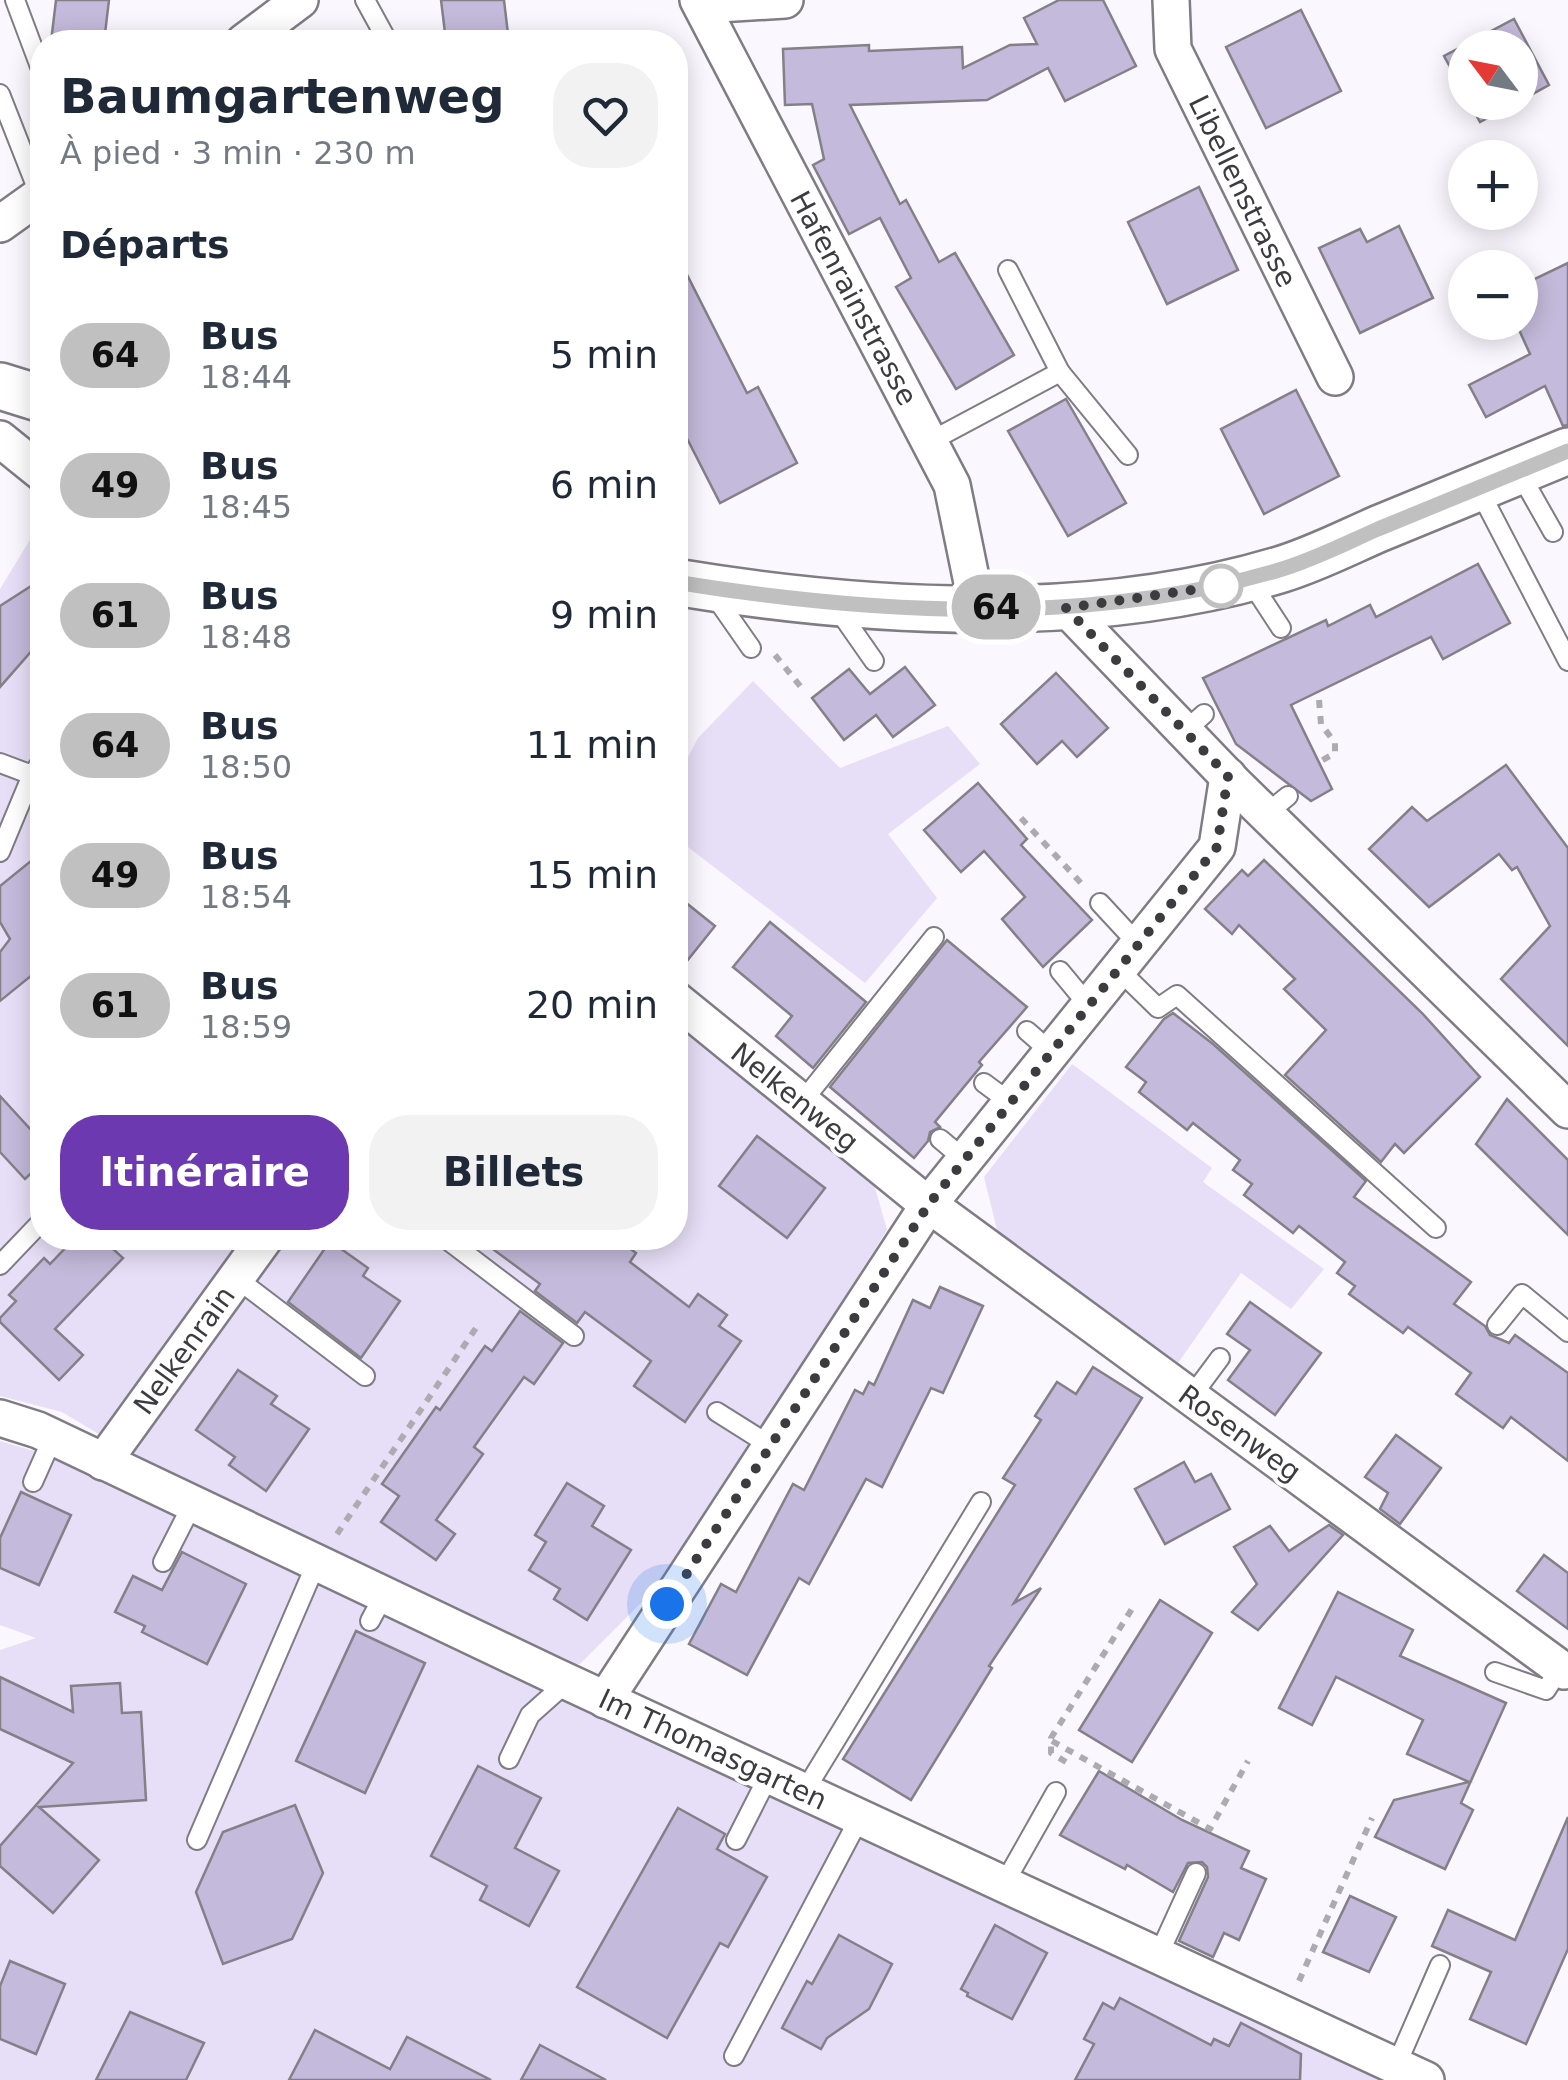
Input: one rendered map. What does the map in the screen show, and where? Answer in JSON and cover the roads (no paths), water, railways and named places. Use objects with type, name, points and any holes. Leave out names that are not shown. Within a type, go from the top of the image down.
[{"type":"street","points":[[260,30],[300,0]]},
{"type":"street","points":[[700,3],[785,0]]},
{"type":"street","name":"Libellenstrasse","points":[[1171,0],[1173,49],[1335,376]]},
{"type":"street","name":"Hafenrainstrasse","points":[[700,3],[952,485],[977,607]]},
{"type":"street","points":[[0,224],[30,203]]},
{"type":"street","points":[[0,386],[30,396]]},
{"type":"street","points":[[0,439],[30,463]]},
{"type":"street","points":[[692,585],[834,604],[1066,608],[1168,595],[1285,568],[1568,450]]},
{"type":"street","points":[[1066,608],[1194,722],[1228,776],[1277,805],[1568,1110]]},
{"type":"street","points":[[605,1700],[771,1446],[952,1149],[1039,1042],[1089,1006],[1217,847],[1228,776]]},
{"type":"street","name":"Nelkenweg","points":[[688,1010],[922,1200]]},
{"type":"street","name":"Rosenweg","points":[[922,1200],[1562,1669]]},
{"type":"street","name":"Nelkenrain","points":[[103,1462],[257,1250]]},
{"type":"street","name":"Im Thomasgarten","points":[[0,1418],[53,1437],[316,1564],[377,1608],[567,1682],[1412,2073]]},
{"type":"lane","points":[[15,0],[30,40]]},
{"type":"lane","points":[[365,0],[381,30]]},
{"type":"lane","points":[[0,94],[30,168]]},
{"type":"lane","points":[[1008,270],[1060,372],[1128,455]]},
{"type":"lane","points":[[930,442],[1060,372]]},
{"type":"lane","points":[[1518,471],[1553,532]]},
{"type":"lane","points":[[1478,488],[1568,661]]},
{"type":"lane","points":[[1248,578],[1281,628]]},
{"type":"lane","points":[[692,585],[750,648]]},
{"type":"lane","points":[[834,604],[874,661]]},
{"type":"lane","points":[[0,763],[30,767]]},
{"type":"lane","points":[[0,852],[30,784]]},
{"type":"lane","points":[[1100,903],[1158,1008],[1177,995],[1436,1228]]},
{"type":"lane","points":[[802,1102],[934,937]]},
{"type":"lane","points":[[1060,971],[1089,1006]]},
{"type":"lane","points":[[0,1265],[30,1234]]},
{"type":"lane","points":[[461,1250],[574,1336]]},
{"type":"lane","points":[[236,1278],[365,1376]]},
{"type":"lane","points":[[1497,1325],[1522,1294],[1568,1332]]},
{"type":"lane","points":[[1191,1397],[1220,1358]]},
{"type":"lane","points":[[717,1412],[771,1446]]},
{"type":"lane","points":[[33,1482],[53,1437]]},
{"type":"lane","points":[[804,1792],[981,1502]]},
{"type":"lane","points":[[163,1562],[192,1504]]},
{"type":"lane","points":[[197,1840],[316,1564]]},
{"type":"lane","points":[[1494,1672],[1546,1690],[1562,1669]]},
{"type":"lane","points":[[508,1759],[530,1715],[567,1682]]},
{"type":"lane","points":[[736,1840],[769,1775]]},
{"type":"lane","points":[[1004,1884],[1056,1792]]},
{"type":"lane","points":[[734,2056],[860,1818]]},
{"type":"lane","points":[[1158,1956],[1196,1873]]},
{"type":"lane","points":[[1412,2073],[1440,1965]]}]
